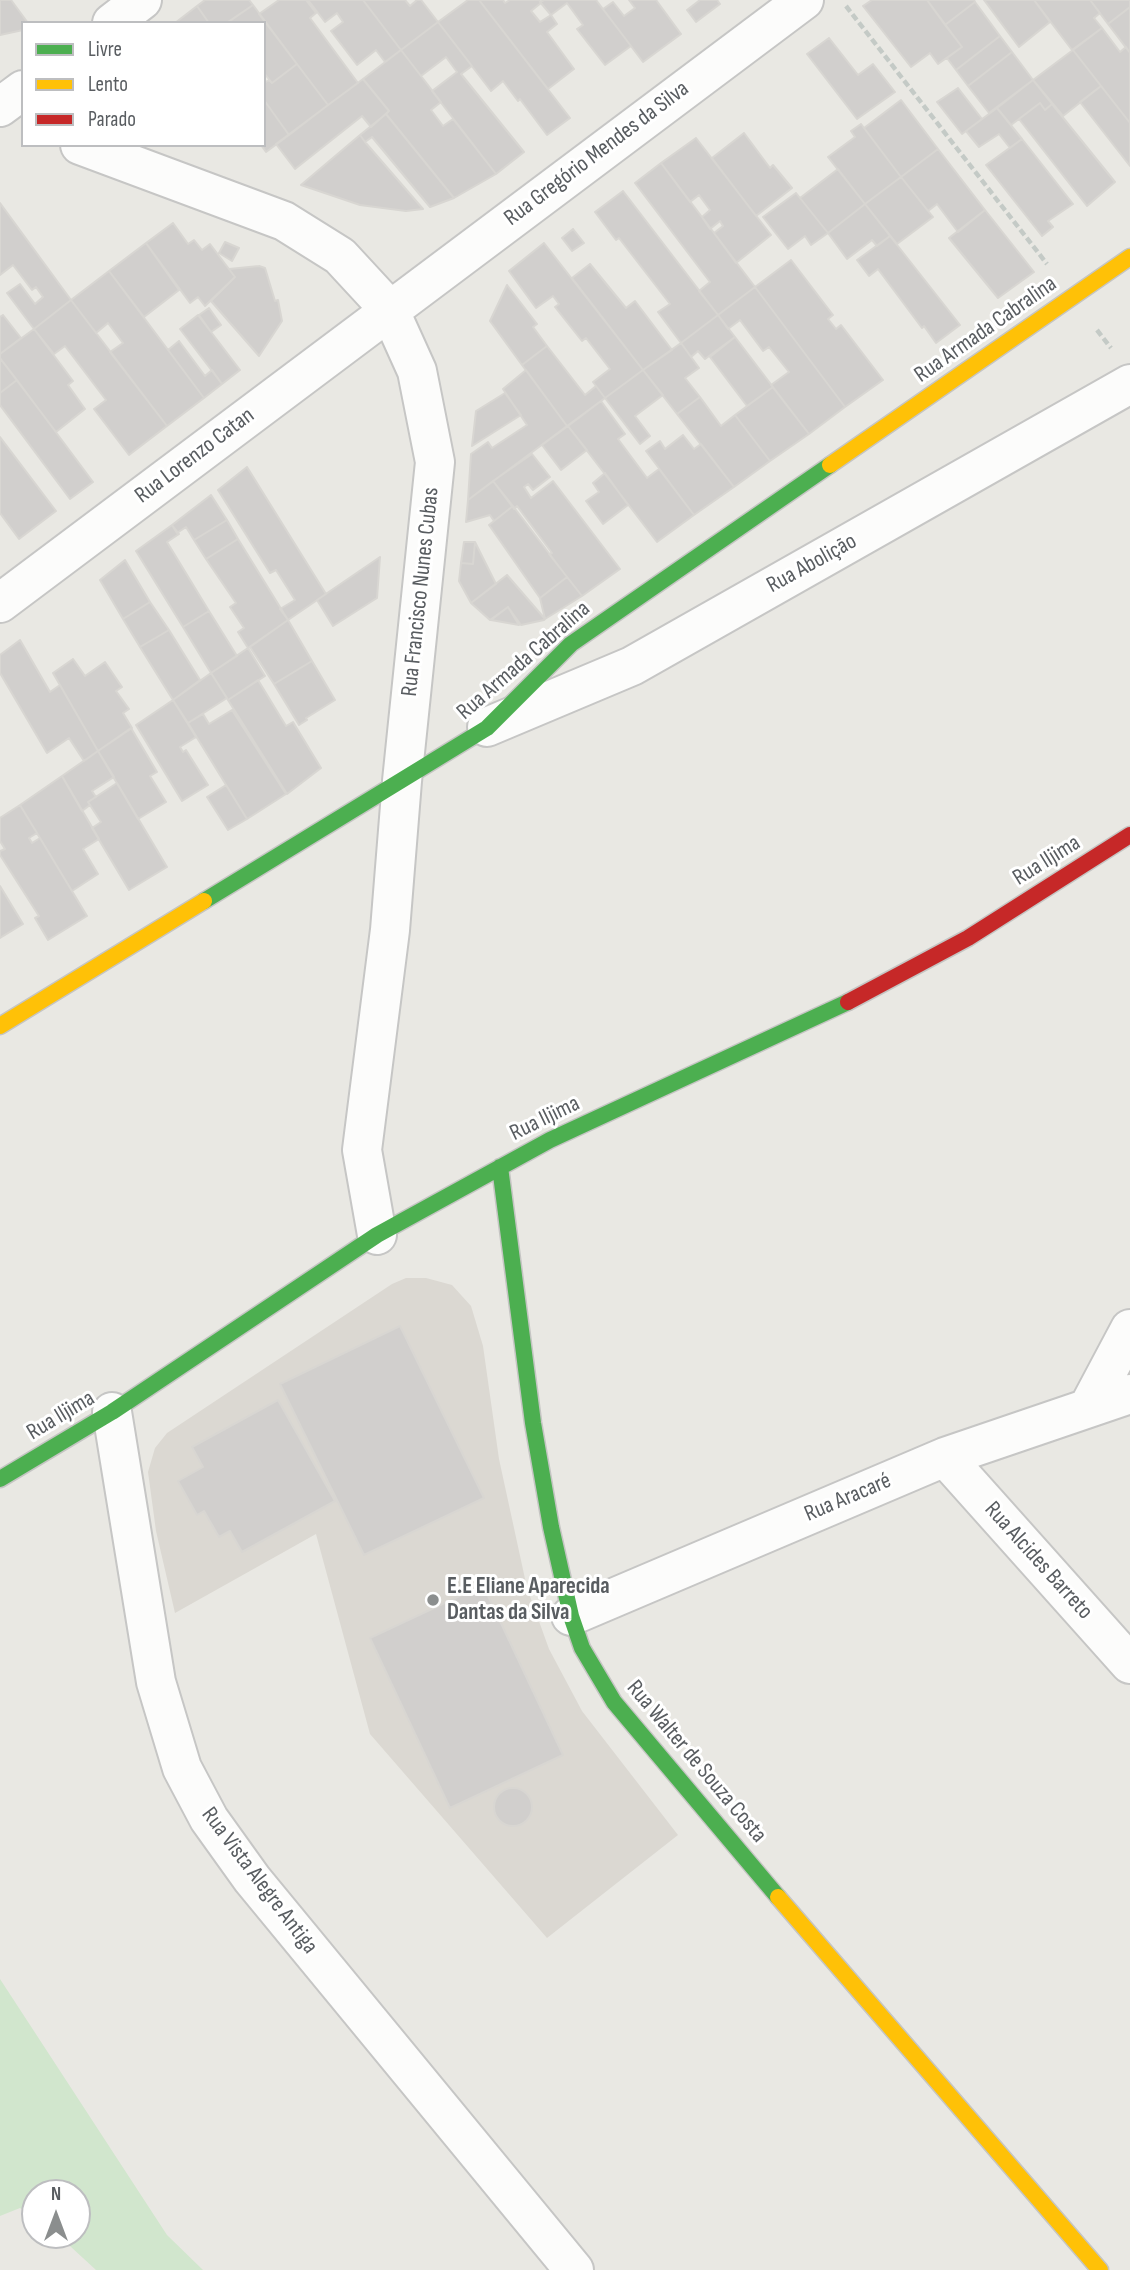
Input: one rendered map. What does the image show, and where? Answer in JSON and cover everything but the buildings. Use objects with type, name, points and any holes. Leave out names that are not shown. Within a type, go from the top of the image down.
[{"type":"street","points":[[115,21],[142,0]]},
{"type":"street","name":"Rua Gregório Mendes da Silva","points":[[389,309],[804,0]]},
{"type":"street","points":[[0,107],[21,91]]},
{"type":"street","points":[[0,116],[21,123]]},
{"type":"street","name":"Rua Francisco Nunes Cubas","points":[[85,147],[284,221],[340,256],[389,309],[417,371],[435,462],[402,781],[390,930],[362,1150],[377,1235]]},
{"type":"street","name":"Rua Armada Cabralina","points":[[0,1026],[487,727],[571,644],[1130,257]]},
{"type":"street","name":"Rua Lorenzo Catan","points":[[0,603],[389,309]]},
{"type":"street","name":"Rua Abolição","points":[[487,727],[632,666],[1122,368]]},
{"type":"street","name":"Rua Iljima","points":[[0,1479],[112,1412],[377,1235],[550,1140],[857,998],[968,938],[1130,835]]},
{"type":"street","name":"Rua Walter de Souza Costa","points":[[500,1167],[533,1423],[557,1564],[582,1648],[614,1702],[1100,2270]]},
{"type":"street","points":[[1088,1408],[1130,1329]]},
{"type":"street","name":"Rua Aracaré","points":[[571,1616],[945,1457],[1130,1394]]},
{"type":"street","name":"Rua Vista Alegre Antiga","points":[[112,1412],[156,1682],[182,1768],[209,1819],[252,1879],[573,2270]]},
{"type":"street","name":"Rua Alcides Barreto","points":[[945,1457],[1130,1664]]},
{"type":"path","points":[[841,0],[1073,299],[1122,368]]},
{"type":"shaded area","name":"E.E Eliane Aparecida Dantas da Silva","points":[[406,1278],[426,1278],[452,1285],[471,1306],[483,1346],[499,1459],[527,1588],[549,1649],[582,1711],[678,1835],[547,1938],[370,1734],[316,1534],[175,1613],[156,1531],[148,1472],[155,1448],[167,1433],[392,1284]]},
{"type":"green space","points":[[0,1979],[167,2235],[203,2270],[96,2270],[73,2249],[91,2249],[91,2179],[21,2179],[21,2209],[0,2216]]},
{"type":"traffic: fast","points":[[204,901],[487,728],[571,644],[830,465]]},
{"type":"traffic: fast","points":[[0,1479],[112,1412],[377,1235],[550,1140],[848,1002]]},
{"type":"traffic: fast","points":[[500,1167],[533,1423],[551,1527],[571,1616],[582,1648],[614,1702],[778,1897]]},
{"type":"traffic: slow","points":[[830,465],[1130,257]]},
{"type":"traffic: slow","points":[[0,1026],[204,901]]},
{"type":"traffic: slow","points":[[778,1897],[1100,2270]]},
{"type":"traffic: jam","points":[[848,1002],[968,938],[1130,835]]},
{"type":"place","name":"E.E Eliane Aparecida Dantas da Silva","points":[[433,1600]]}]
